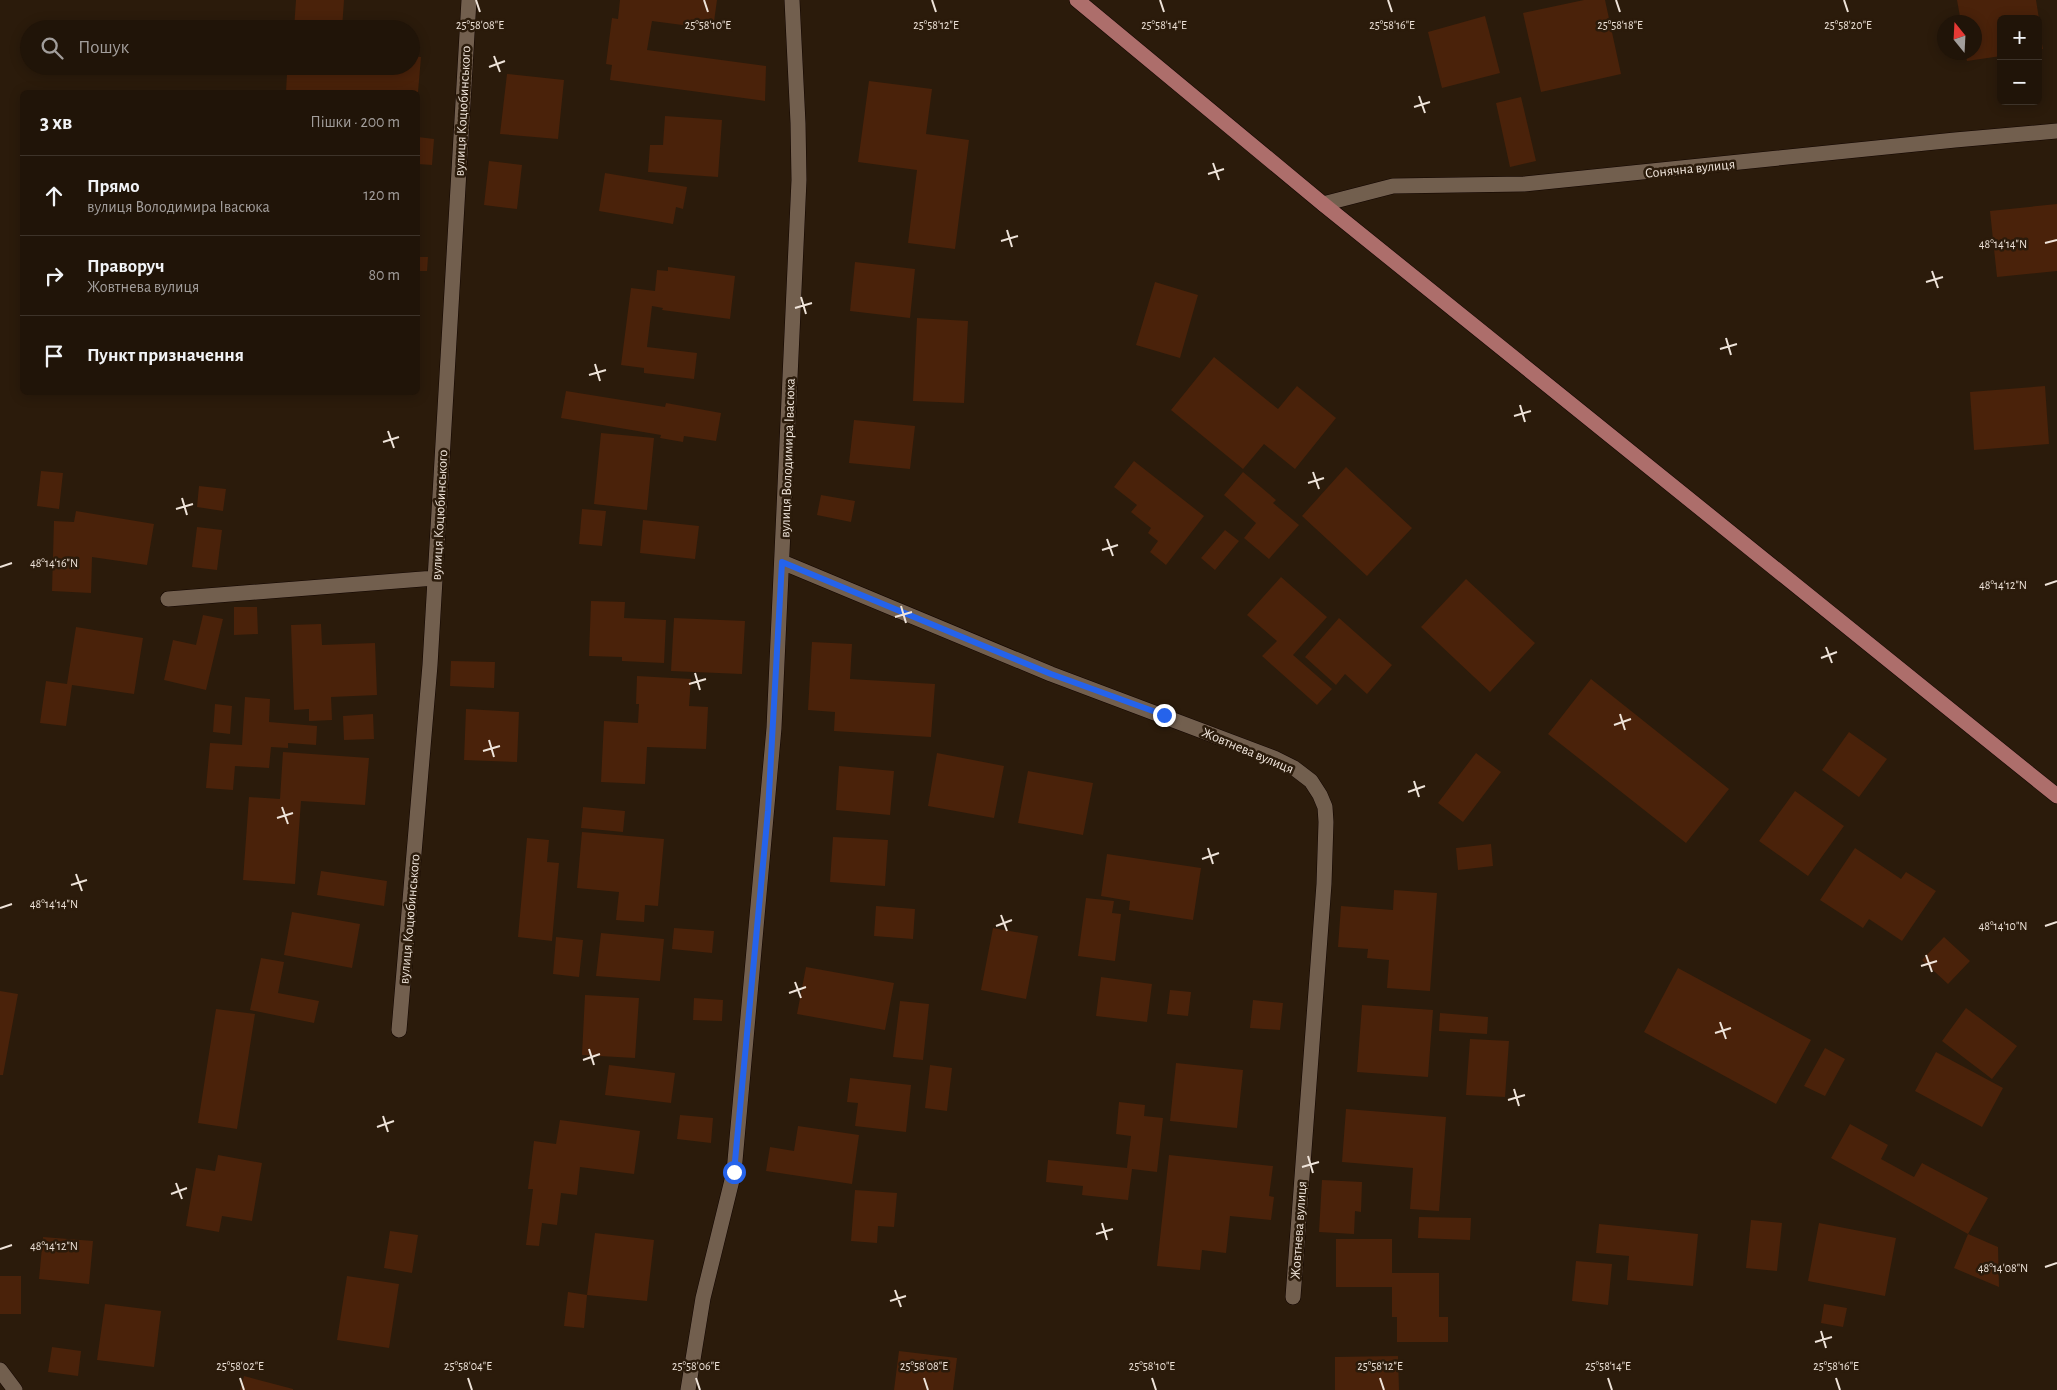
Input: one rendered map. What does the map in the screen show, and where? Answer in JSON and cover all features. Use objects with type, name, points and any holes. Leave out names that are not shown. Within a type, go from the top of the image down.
[{"type":"main road","points":[[1078,0],[1324,204],[2057,796]]},
{"type":"street","name":"вулиця Коцюбинського","points":[[399,1030],[430,665],[469,0]]},
{"type":"street","name":"вулиця Володимира Івасюка","points":[[688,1390],[703,1298],[734,1172],[768,811],[782,562],[799,180],[792,0]]},
{"type":"street","name":"Сонячна вулиця","points":[[1324,204],[1393,186],[1524,184],[2057,131]]},
{"type":"street","name":"Жовтнева вулиця","points":[[782,562],[1051,674],[1274,758],[1294,768],[1311,781],[1316,788],[1325,807],[1324,884],[1293,1297]]},
{"type":"street","points":[[168,598],[435,578]]},
{"type":"street","points":[[0,1370],[16,1390]]},
{"type":"building","points":[[296,0],[344,0],[343,20],[295,20]]},
{"type":"building","points":[[620,0],[717,0],[713,29],[652,21],[647,50],[766,66],[765,101],[610,80],[612,65],[606,64],[612,18],[618,19]]},
{"type":"building","points":[[1584,0],[1605,0],[1621,74],[1541,92],[1523,13]]},
{"type":"building","points":[[1957,0],[2036,0],[2038,15],[1997,15],[1997,57],[1982,59],[1982,15],[1960,15]]},
{"type":"building","points":[[1485,16],[1500,73],[1442,88],[1428,32]]},
{"type":"building","points":[[507,74],[564,80],[558,139],[500,134]]},
{"type":"building","points":[[287,75],[419,75],[418,90],[286,90]]},
{"type":"building","points":[[869,81],[932,89],[926,134],[969,140],[955,249],[908,243],[917,170],[858,162]]},
{"type":"building","points":[[1521,97],[1536,161],[1510,167],[1496,103]]},
{"type":"building","points":[[665,116],[722,120],[718,177],[648,172],[650,145],[663,145]]},
{"type":"building","points":[[420,137],[434,139],[432,165],[420,164]]},
{"type":"building","points":[[489,161],[522,165],[517,209],[484,205]]},
{"type":"building","points":[[605,173],[687,187],[683,209],[676,207],[673,224],[599,211]]},
{"type":"building","points":[[2057,204],[2057,271],[1997,277],[1990,211]]},
{"type":"building","points":[[420,257],[428,257],[427,271],[420,271]]},
{"type":"building","points":[[855,262],[915,269],[910,318],[850,311]]},
{"type":"building","points":[[668,267],[735,276],[730,319],[662,310],[663,308],[652,306],[647,347],[697,353],[694,379],[644,373],[644,368],[621,365],[631,288],[655,291],[657,270],[668,271]]},
{"type":"building","points":[[1155,282],[1198,295],[1180,358],[1136,345]]},
{"type":"building","points":[[917,318],[968,321],[964,403],[913,401]]},
{"type":"building","points":[[1214,357],[1278,409],[1297,386],[1336,418],[1295,469],[1264,444],[1243,469],[1171,410]]},
{"type":"building","points":[[2045,386],[2049,444],[1974,450],[1970,392]]},
{"type":"building","points":[[566,391],[665,407],[666,403],[721,413],[716,441],[684,436],[683,442],[660,438],[661,435],[561,418]]},
{"type":"building","points":[[854,420],[915,426],[910,469],[849,463]]},
{"type":"building","points":[[601,433],[654,438],[647,510],[594,504]]},
{"type":"building","points":[[1134,461],[1204,516],[1166,565],[1150,552],[1158,541],[1148,533],[1151,528],[1131,512],[1137,505],[1114,487]]},
{"type":"building","points":[[1346,467],[1412,528],[1367,576],[1302,516]]},
{"type":"building","points":[[41,471],[63,473],[59,509],[37,506]]},
{"type":"building","points":[[1243,472],[1276,500],[1273,503],[1299,525],[1269,559],[1244,538],[1256,523],[1224,495]]},
{"type":"building","points":[[199,486],[226,489],[223,511],[197,507]]},
{"type":"building","points":[[821,495],[855,501],[851,522],[817,515]]},
{"type":"building","points":[[582,509],[606,511],[602,546],[579,544]]},
{"type":"building","points":[[76,511],[154,524],[147,565],[92,557],[91,593],[52,591],[54,521],[74,522]]},
{"type":"building","points":[[643,520],[699,526],[695,559],[640,553]]},
{"type":"building","points":[[197,527],[222,530],[217,570],[192,567]]},
{"type":"building","points":[[1225,530],[1239,541],[1215,570],[1201,558]]},
{"type":"building","points":[[1281,577],[1327,617],[1293,655],[1332,689],[1317,705],[1262,656],[1277,641],[1247,615]]},
{"type":"building","points":[[1466,579],[1535,643],[1490,692],[1421,627]]},
{"type":"building","points":[[591,601],[625,602],[624,618],[666,620],[664,663],[622,661],[622,657],[589,656]]},
{"type":"building","points":[[234,607],[257,607],[258,634],[234,635]]},
{"type":"building","points":[[203,615],[223,619],[206,690],[164,680],[173,640],[196,645]]},
{"type":"building","points":[[674,618],[745,621],[742,674],[671,671]]},
{"type":"building","points":[[1339,618],[1392,665],[1367,694],[1345,674],[1336,685],[1305,657]]},
{"type":"building","points":[[321,624],[322,645],[375,643],[377,695],[331,697],[332,720],[309,721],[309,709],[294,710],[291,625]]},
{"type":"building","points":[[76,627],[143,638],[134,694],[72,685],[66,726],[40,723],[46,681],[67,684]]},
{"type":"building","points":[[812,642],[852,644],[850,679],[935,684],[931,737],[834,731],[835,712],[808,710]]},
{"type":"building","points":[[451,661],[495,662],[494,688],[450,686]]},
{"type":"building","points":[[637,676],[691,679],[689,706],[708,707],[706,749],[647,747],[645,784],[601,782],[604,721],[638,723],[639,704],[636,704]]},
{"type":"building","points":[[1591,679],[1729,789],[1686,843],[1548,734]]},
{"type":"building","points":[[245,697],[270,699],[269,722],[317,726],[316,745],[288,743],[288,748],[271,747],[269,768],[235,766],[233,790],[206,788],[210,743],[242,745]]},
{"type":"building","points":[[215,704],[232,706],[230,734],[213,732]]},
{"type":"building","points":[[466,709],[519,712],[517,762],[464,760]]},
{"type":"building","points":[[373,714],[374,739],[344,740],[343,716]]},
{"type":"building","points":[[1849,732],[1887,759],[1859,797],[1822,770]]},
{"type":"building","points":[[283,752],[369,758],[365,805],[301,801],[295,884],[243,880],[249,797],[280,799]]},
{"type":"building","points":[[937,753],[1004,766],[994,818],[928,806]]},
{"type":"building","points":[[1476,753],[1501,772],[1463,822],[1438,803]]},
{"type":"building","points":[[839,766],[894,771],[890,815],[836,810]]},
{"type":"building","points":[[1028,771],[1093,783],[1083,835],[1018,823]]},
{"type":"building","points":[[1795,791],[1844,826],[1808,876],[1759,841]]},
{"type":"building","points":[[583,807],[625,811],[623,832],[581,828]]},
{"type":"building","points":[[582,832],[664,839],[658,906],[645,905],[644,922],[616,920],[619,892],[577,888]]},
{"type":"building","points":[[833,837],[888,840],[885,886],[830,882]]},
{"type":"building","points":[[527,838],[549,840],[547,862],[559,863],[552,941],[518,937]]},
{"type":"building","points":[[1491,844],[1493,866],[1458,870],[1456,848]]},
{"type":"building","points":[[1855,848],[1901,879],[1906,872],[1936,891],[1902,941],[1869,919],[1863,928],[1820,900]]},
{"type":"building","points":[[1107,854],[1201,868],[1193,920],[1129,910],[1130,901],[1101,896]]},
{"type":"building","points":[[321,871],[387,881],[384,906],[317,895]]},
{"type":"building","points":[[1394,890],[1437,893],[1430,991],[1387,988],[1389,960],[1367,958],[1368,949],[1338,947],[1341,906],[1393,910]]},
{"type":"building","points":[[1086,898],[1114,901],[1112,913],[1121,914],[1115,961],[1078,956]]},
{"type":"building","points":[[876,906],[915,909],[913,939],[874,936]]},
{"type":"building","points":[[292,912],[360,924],[352,968],[284,955]]},
{"type":"building","points":[[674,928],[714,931],[712,953],[672,949]]},
{"type":"building","points":[[993,928],[1038,936],[1026,999],[981,990]]},
{"type":"building","points":[[601,933],[664,939],[660,981],[596,976]]},
{"type":"building","points":[[556,937],[583,940],[579,977],[553,974]]},
{"type":"building","points":[[1944,937],[1970,961],[1948,984],[1922,960]]},
{"type":"building","points":[[261,958],[284,962],[278,993],[319,1001],[314,1023],[250,1010]]},
{"type":"building","points":[[806,967],[894,983],[885,1030],[797,1014]]},
{"type":"building","points":[[1678,968],[1811,1040],[1776,1104],[1644,1032]]},
{"type":"building","points":[[1101,977],[1152,984],[1147,1022],[1096,1016]]},
{"type":"building","points":[[1170,990],[1191,992],[1188,1016],[1167,1014]]},
{"type":"building","points":[[0,991],[18,994],[3,1075],[0,1075]]},
{"type":"building","points":[[585,995],[639,998],[635,1058],[582,1055]]},
{"type":"building","points":[[694,998],[723,1000],[722,1021],[693,1020]]},
{"type":"building","points":[[1253,1000],[1283,1003],[1280,1030],[1250,1028]]},
{"type":"building","points":[[900,1001],[929,1004],[923,1060],[893,1057]]},
{"type":"building","points":[[1362,1005],[1433,1010],[1428,1077],[1357,1072]]},
{"type":"building","points":[[1966,1008],[2017,1046],[1992,1079],[1942,1041]]},
{"type":"building","points":[[216,1009],[255,1014],[237,1129],[198,1123]]},
{"type":"building","points":[[1440,1013],[1488,1017],[1487,1034],[1439,1031]]},
{"type":"building","points":[[1470,1039],[1509,1041],[1505,1097],[1466,1095]]},
{"type":"building","points":[[1825,1048],[1845,1059],[1825,1096],[1804,1086]]},
{"type":"building","points":[[1936,1052],[2003,1088],[1982,1127],[1915,1091]]},
{"type":"building","points":[[1176,1063],[1243,1070],[1237,1128],[1170,1121]]},
{"type":"building","points":[[609,1065],[675,1073],[671,1103],[605,1095]]},
{"type":"building","points":[[930,1065],[952,1068],[947,1111],[925,1108]]},
{"type":"building","points":[[850,1078],[911,1085],[906,1132],[855,1126],[858,1103],[847,1102]]},
{"type":"building","points":[[1119,1102],[1145,1105],[1144,1116],[1163,1118],[1157,1172],[1132,1169],[1128,1200],[1082,1195],[1083,1186],[1046,1182],[1048,1160],[1127,1168],[1131,1136],[1116,1134]]},
{"type":"building","points":[[1346,1109],[1446,1117],[1439,1211],[1410,1209],[1413,1168],[1342,1162]]},
{"type":"building","points":[[680,1115],[713,1118],[711,1143],[677,1139]]},
{"type":"building","points":[[560,1120],[640,1131],[634,1174],[580,1167],[577,1195],[561,1193],[557,1225],[542,1223],[539,1246],[526,1245],[533,1189],[528,1189],[534,1141],[556,1144]]},
{"type":"building","points":[[1850,1124],[1888,1145],[1881,1159],[1914,1177],[1922,1163],[1988,1198],[1968,1234],[1831,1158]]},
{"type":"building","points":[[798,1126],[859,1135],[852,1184],[766,1171],[770,1147],[794,1151]]},
{"type":"building","points":[[218,1155],[262,1163],[252,1221],[222,1216],[219,1232],[186,1226],[196,1168],[215,1171]]},
{"type":"building","points":[[1169,1155],[1273,1166],[1269,1196],[1274,1197],[1271,1220],[1230,1216],[1226,1253],[1202,1250],[1200,1270],[1157,1266]]},
{"type":"building","points":[[1322,1180],[1362,1182],[1361,1212],[1355,1211],[1354,1234],[1319,1232]]},
{"type":"building","points":[[855,1190],[897,1193],[894,1227],[878,1226],[877,1243],[851,1241]]},
{"type":"building","points":[[1419,1217],[1471,1218],[1470,1240],[1418,1238]]},
{"type":"building","points":[[1751,1220],[1782,1223],[1777,1271],[1746,1268]]},
{"type":"building","points":[[1819,1223],[1896,1238],[1885,1296],[1808,1281]]},
{"type":"building","points":[[1599,1224],[1698,1234],[1693,1286],[1627,1280],[1629,1256],[1596,1253]]},
{"type":"building","points":[[390,1231],[418,1235],[412,1273],[384,1268]]},
{"type":"building","points":[[595,1233],[654,1240],[647,1301],[587,1295]]},
{"type":"building","points":[[1968,1234],[1998,1247],[1999,1287],[1954,1268]]},
{"type":"building","points":[[43,1237],[93,1241],[89,1284],[39,1279]]},
{"type":"building","points":[[1336,1239],[1392,1239],[1392,1273],[1439,1273],[1439,1317],[1448,1317],[1448,1342],[1397,1342],[1397,1317],[1392,1317],[1392,1287],[1336,1287]]},
{"type":"building","points":[[1576,1261],[1612,1264],[1608,1305],[1572,1301]]},
{"type":"building","points":[[0,1276],[21,1276],[21,1314],[0,1314]]},
{"type":"building","points":[[347,1276],[399,1284],[389,1348],[337,1340]]},
{"type":"building","points":[[568,1292],[587,1295],[584,1328],[564,1326]]},
{"type":"building","points":[[105,1304],[161,1311],[154,1367],[97,1360]]},
{"type":"building","points":[[1824,1304],[1847,1308],[1843,1327],[1821,1323]]},
{"type":"building","points":[[52,1347],[81,1351],[78,1376],[48,1372]]},
{"type":"building","points":[[899,1351],[957,1358],[953,1390],[894,1390]]},
{"type":"building","points":[[1398,1356],[1399,1390],[1335,1390],[1335,1357]]},
{"type":"building","points":[[244,1376],[293,1389],[293,1390],[240,1390]]},
{"type":"route","points":[[734,1172],[768,811],[782,562],[1051,674],[1164,715]]}]
